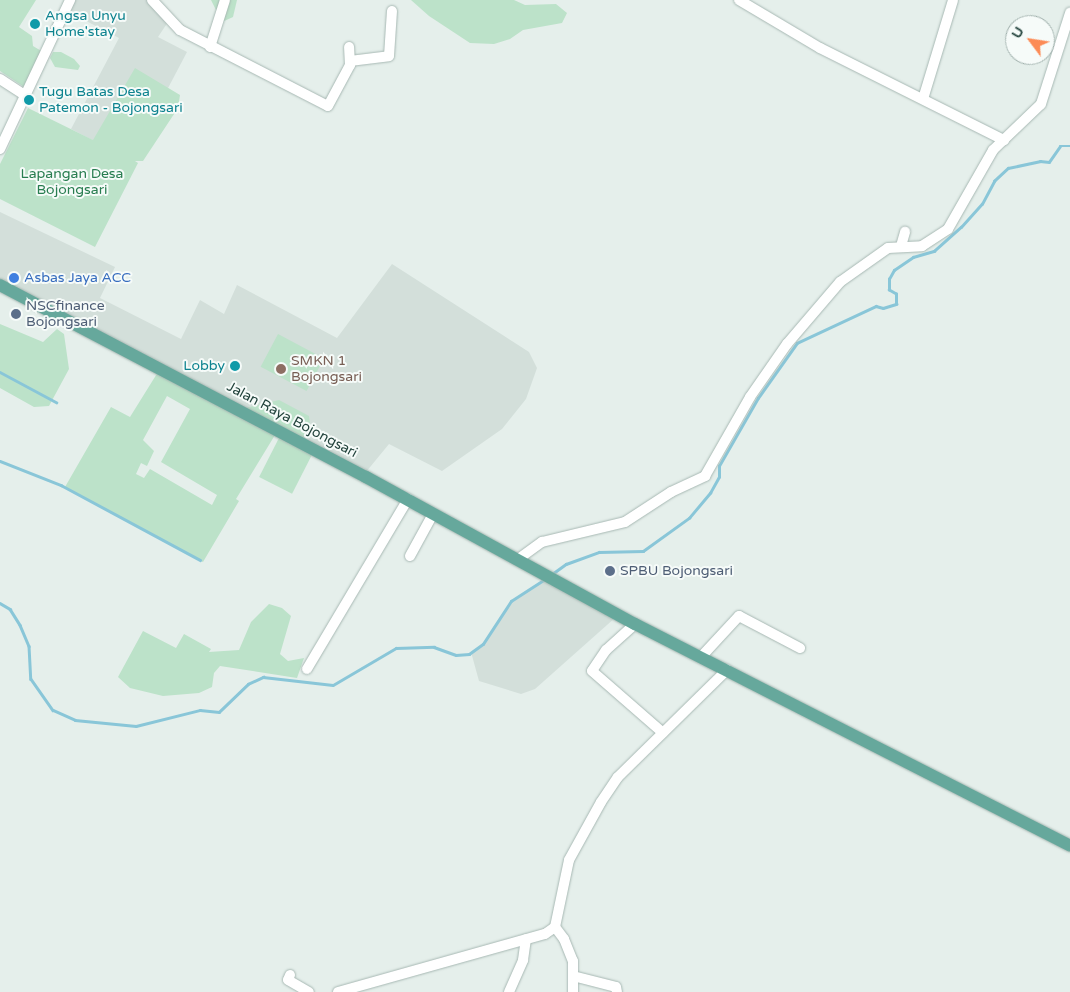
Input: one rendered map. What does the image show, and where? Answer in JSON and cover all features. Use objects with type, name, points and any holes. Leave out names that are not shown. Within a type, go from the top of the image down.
[{"type":"main road","name":"Jalan Raya Bojongsari","points":[[0,285],[408,499],[552,581],[1070,846]]},
{"type":"street","points":[[0,149],[70,0]]},
{"type":"street","points":[[152,0],[180,30],[328,106],[350,61],[348,47]]},
{"type":"street","points":[[210,47],[225,0]]},
{"type":"street","points":[[739,0],[820,48],[1004,140]]},
{"type":"street","points":[[923,99],[953,0]]},
{"type":"street","points":[[350,61],[389,56],[392,11]]},
{"type":"street","points":[[517,560],[542,542],[625,522],[671,492],[703,478],[750,397],[786,344],[851,273],[903,240],[922,246],[948,229],[985,163],[1004,140],[1041,104],[1070,13]]},
{"type":"street","points":[[0,79],[25,95]]},
{"type":"street","points":[[307,669],[408,499]]},
{"type":"street","points":[[410,556],[434,514]]},
{"type":"street","points":[[701,657],[739,616],[800,648]]},
{"type":"street","points":[[635,624],[606,650],[592,671],[663,733]]},
{"type":"street","points":[[555,927],[567,868],[577,840],[618,776],[727,670]]},
{"type":"street","points":[[338,992],[526,939],[555,927]]},
{"type":"street","points":[[555,927],[564,938],[573,961],[572,992]]},
{"type":"street","points":[[509,992],[523,960],[526,939]]},
{"type":"street","points":[[290,975],[288,980],[309,992]]},
{"type":"street","points":[[574,976],[616,987],[617,992]]},
{"type":"shaded area","points":[[71,0],[148,0],[168,22],[158,37],[187,52],[167,90],[104,146],[71,129],[119,38],[65,10]]},
{"type":"shaded area","points":[[0,212],[115,267],[100,298],[181,339],[200,300],[224,314],[237,285],[337,338],[392,264],[529,352],[537,368],[526,399],[502,429],[442,471],[389,444],[366,472],[0,281]]},
{"type":"shaded area","points":[[544,580],[616,617],[535,689],[521,694],[479,681],[471,652],[483,644],[511,601]]},
{"type":"green space","points":[[0,0],[36,0],[19,27],[32,36],[33,46],[43,52],[24,87],[0,71]]},
{"type":"green space","points":[[211,0],[237,0],[233,17],[222,22]]},
{"type":"green space","points":[[411,0],[514,0],[525,5],[556,4],[567,13],[562,23],[523,30],[510,39],[494,44],[470,43],[429,16]]},
{"type":"green space","points":[[53,52],[61,52],[74,59],[80,66],[78,70],[55,67],[50,58]]},
{"type":"green space","name":"Lapangan Desa Bojongsari","points":[[135,68],[180,95],[178,108],[143,161],[135,161],[138,163],[95,247],[0,199],[0,164],[28,108],[93,140]]},
{"type":"green space","points":[[0,324],[43,342],[57,329],[64,334],[69,369],[49,406],[34,407],[0,388]]},
{"type":"green space","points":[[278,334],[324,358],[307,391],[261,367]]},
{"type":"green space","points":[[158,372],[275,435],[236,499],[239,501],[203,562],[65,487],[111,407],[130,417]],"holes":[[[167,396],[190,409],[161,462],[217,495],[212,505],[150,469],[144,478],[136,474],[141,463],[147,466],[154,451],[143,440]]]},
{"type":"green space","points":[[279,400],[309,416],[310,424],[303,440],[245,408]]},
{"type":"green space","points":[[280,436],[313,453],[292,494],[259,477]]},
{"type":"green space","points":[[269,604],[282,608],[291,616],[280,654],[288,661],[304,658],[297,678],[220,666],[214,673],[212,687],[199,693],[163,696],[130,688],[118,677],[143,631],[176,648],[184,634],[211,649],[209,652],[239,650],[251,622]]},
{"type":"waterway","points":[[552,574],[566,564],[599,552],[643,551],[689,518],[710,493],[719,477],[719,466],[758,398],[797,343],[876,306],[883,308],[896,304],[896,294],[889,290],[889,279],[894,270],[913,257],[934,251],[961,227],[982,204],[994,181],[1008,168],[1040,161],[1049,162],[1060,146],[1070,146]]},
{"type":"waterway","points":[[0,372],[56,402]]},
{"type":"waterway","points":[[0,461],[61,485],[200,560]]},
{"type":"waterway","points":[[0,603],[10,609],[20,625],[29,646],[31,679],[53,710],[75,720],[136,726],[200,710],[219,712],[248,684],[263,677],[333,685],[396,648],[434,647],[456,655],[469,654],[483,644],[511,601],[545,579]]},
{"type":"place","name":"Angsa Unyu Home'stay","points":[[35,24]]},
{"type":"place","name":"Tugu Batas Desa Patemon - Bojongsari","points":[[29,100]]},
{"type":"place","name":"Asbas Jaya ACC","points":[[14,278]]},
{"type":"place","name":"NSCfinance Bojongsari","points":[[16,314]]},
{"type":"place","name":"Lobby","points":[[235,366]]},
{"type":"place","name":"SMKN 1 Bojongsari","points":[[281,369]]},
{"type":"place","name":"SPBU Bojongsari","points":[[610,571]]}]
